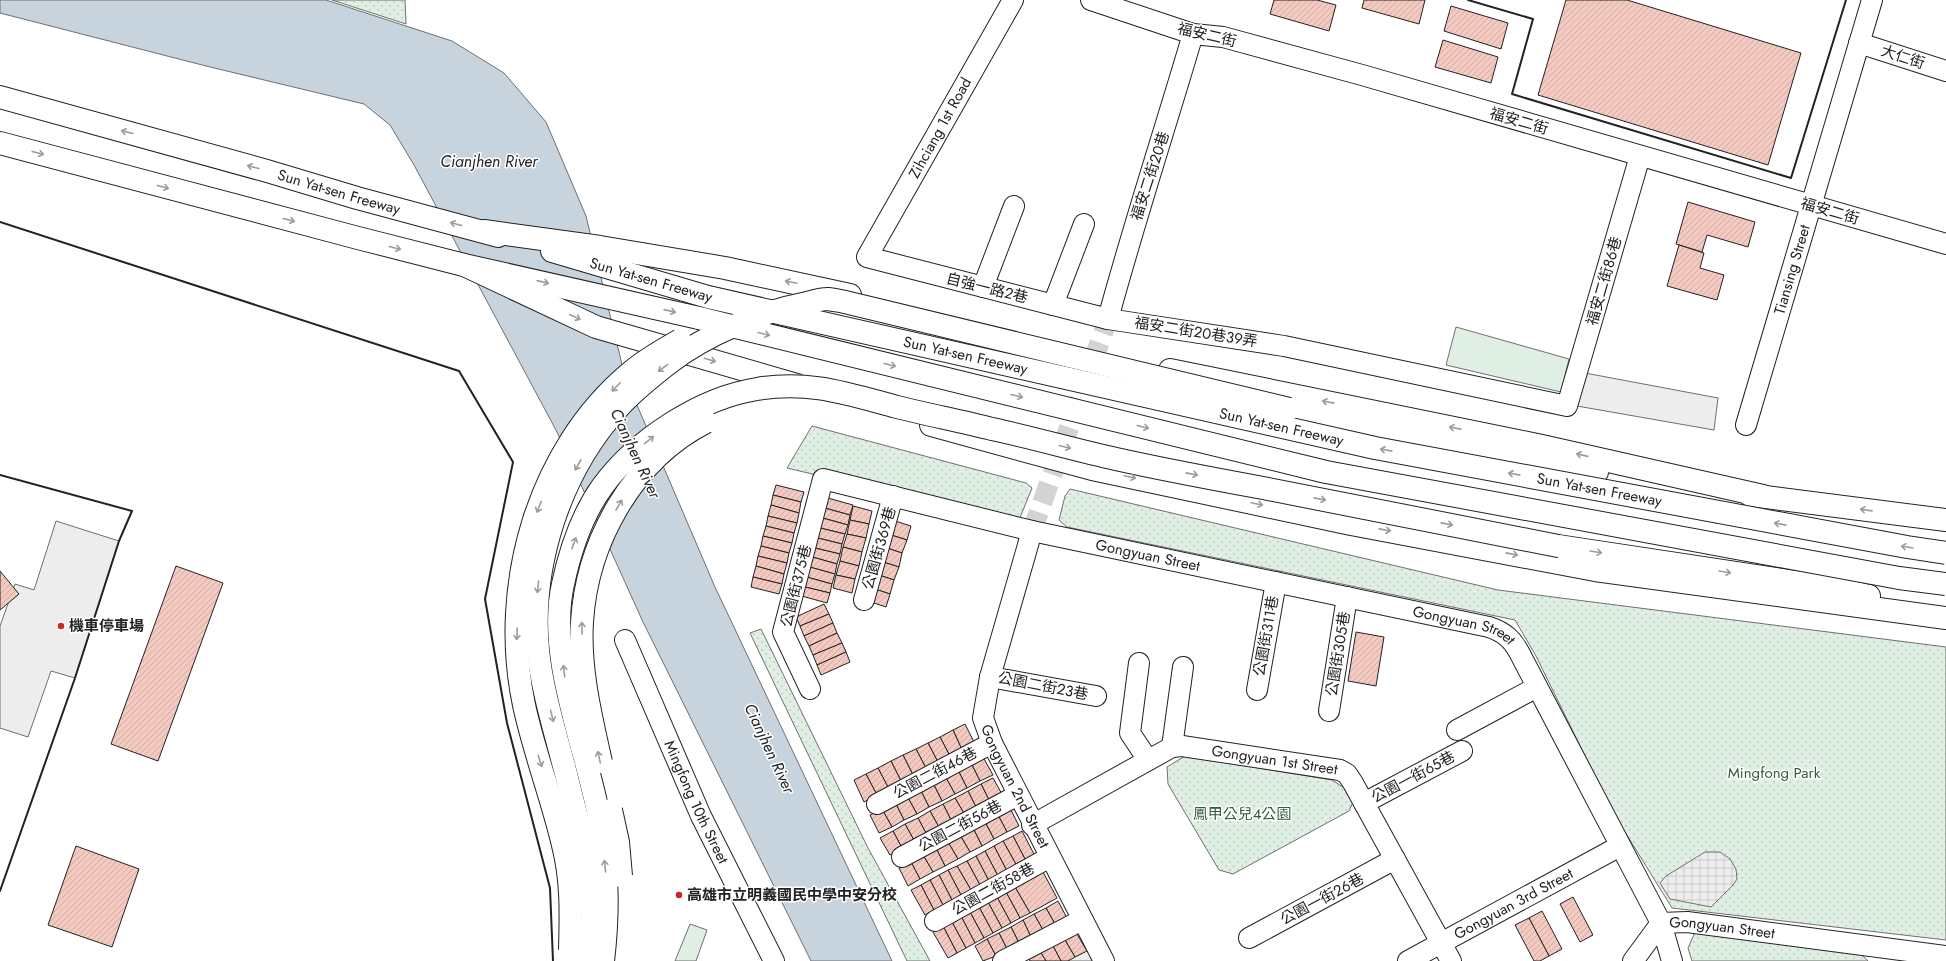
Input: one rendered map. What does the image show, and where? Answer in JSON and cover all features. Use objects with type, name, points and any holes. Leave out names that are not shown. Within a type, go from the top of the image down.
[{"type":"highway","name":"Sun Yat-sen Freeway","points":[[0,97],[267,171],[357,198],[484,231],[708,297],[1375,448],[1907,548],[1946,553]]},
{"type":"highway","name":"Sun Yat-sen Freeway","points":[[1,143],[464,265],[699,318],[1326,472],[1891,577],[1946,584]]},
{"type":"highway","points":[[484,231],[600,247],[733,270],[874,300],[1081,352],[1542,446],[1763,496]]},
{"type":"highway","points":[[464,265],[596,327],[796,384],[907,418],[1092,469],[1351,524],[1595,570],[1946,617]]},
{"type":"highway","points":[[575,957],[592,925],[592,883],[541,675],[538,650],[537,596],[542,563],[551,527],[575,469],[590,445],[617,409],[639,386],[675,358],[725,331],[764,314],[785,307],[826,299],[856,304],[1289,410],[1469,451],[1686,487],[1946,520]]},
{"type":"highway","points":[[603,961],[607,894],[603,842],[598,813],[564,674],[559,622],[562,588],[566,567],[579,531],[600,491],[620,467],[658,433],[683,417],[723,398],[756,389],[785,386],[828,388],[1116,459],[1558,546],[1835,588],[1946,617]]},
{"type":"highway","points":[[614,961],[620,919],[621,883],[618,842],[591,717],[586,685],[582,629],[589,579],[606,530],[622,499],[651,462],[679,437],[696,427],[748,404],[777,396],[802,393],[842,392]]},
{"type":"street","name":"Zihciang 1st Road","points":[[867,257],[1012,0]]},
{"type":"street","name":"福安二街","points":[[1091,0],[1193,34],[1223,37],[1946,244]]},
{"type":"street","name":"Tiansing Street","points":[[1746,425],[1872,0]]},
{"type":"street","name":"福安二街20巷","points":[[1108,319],[1130,237],[1161,143],[1193,34]]},
{"type":"street","name":"大仁街","points":[[1859,43],[1946,71]]},
{"type":"street","name":"福安二街86巷","points":[[1567,406],[1640,156]]},
{"type":"street","points":[[983,287],[1014,206]]},
{"type":"street","points":[[1053,305],[1084,224]]},
{"type":"street","name":"自強一路2巷","points":[[867,257],[1108,319]]},
{"type":"street","name":"福安二街20巷39弄","points":[[1108,319],[1284,346],[1567,406]]},
{"type":"street","name":"Gongyuan Street","points":[[823,479],[1032,531],[1489,627],[1500,631],[1512,641],[1538,687],[1661,923],[1687,922],[1946,956]]},
{"type":"street","name":"公園街375巷","points":[[810,689],[784,632],[823,479]]},
{"type":"street","name":"公園街369巷","points":[[864,600],[893,496]]},
{"type":"street","name":"Gongyuan 2nd Street","points":[[1032,531],[990,677],[983,718],[992,744],[1032,825],[1104,961]]},
{"type":"street","name":"公園街311巷","points":[[1256,690],[1276,582]]},
{"type":"street","name":"公園街305巷","points":[[1329,710],[1347,597]]},
{"type":"street","name":"Mingfong 10th Street","points":[[625,640],[701,816],[774,961]]},
{"type":"street","points":[[1139,663],[1130,734],[1148,760]]},
{"type":"street","points":[[1172,747],[1183,667]]},
{"type":"street","name":"公園二街23巷","points":[[990,677],[1096,696]]},
{"type":"street","points":[[1457,730],[1538,687]]},
{"type":"street","name":"公園二街46巷","points":[[877,804],[992,744]]},
{"type":"street","name":"Gongyuan 1st Street","points":[[1032,825],[1172,747],[1182,746],[1340,770],[1347,774],[1364,803],[1451,961]]},
{"type":"street","name":"公園一街65巷","points":[[1364,803],[1462,751]]},
{"type":"street","name":"公園二街56巷","points":[[902,857],[1018,795]]},
{"type":"street","name":"Gongyuan 3rd Street","points":[[1408,961],[1620,846]]},
{"type":"street","name":"公園二街58巷","points":[[935,920],[1050,857]]},
{"type":"street","name":"公園一街26巷","points":[[1249,938],[1395,859]]},
{"type":"street","points":[[1003,961],[1082,920]]},
{"type":"street","points":[[1633,961],[1661,923]]},
{"type":"street","points":[[1661,923],[1672,961]]},
{"type":"green space","points":[[332,0],[405,0],[406,24]]},
{"type":"green space","points":[[1456,327],[1569,359],[1561,392],[1446,365]]},
{"type":"green space","points":[[812,426],[1026,483],[1032,488],[1019,520],[1011,521],[787,468]]},
{"type":"green space","name":"Mingfong Park","points":[[1070,489],[1498,590],[1946,647],[1946,940],[1672,908],[1612,811],[1536,656],[1515,620],[1067,527],[1059,520],[1065,496]]},
{"type":"green space","points":[[761,629],[868,848],[930,961],[907,961],[750,633]]},
{"type":"green space","name":"鳳甲公兒4公園","points":[[1185,756],[1332,780],[1346,789],[1353,802],[1349,811],[1233,874],[1219,870],[1168,784],[1167,767]]},
{"type":"green space","points":[[690,924],[707,930],[696,961],[675,961]]},
{"type":"green space","points":[[1696,930],[1859,952],[1868,961],[1692,961],[1688,948]]},
{"type":"shaded area","points":[[1585,373],[1718,398],[1714,430],[1577,406]]},
{"type":"shaded area","name":"機車停車場","points":[[56,521],[119,541],[75,678],[51,671],[28,737],[0,728],[0,626],[15,584],[34,590]]},
{"type":"shaded area","points":[[1705,852],[1720,852],[1730,859],[1736,869],[1737,879],[1733,885],[1711,907],[1670,899],[1660,883],[1666,876]]},
{"type":"shaded area","points":[[1088,938],[1101,961],[1042,961]]},
{"type":"water","name":"Cianjhen River","points":[[0,0],[326,0],[452,41],[504,73],[546,122],[586,216],[625,377],[715,587],[892,961],[811,961],[643,622],[557,432],[414,165],[390,125],[364,104],[206,66],[0,13]]},
{"type":"building","points":[[1274,0],[1317,0],[1336,5],[1329,31],[1270,14]]},
{"type":"building","points":[[1364,0],[1425,0],[1419,24],[1362,8]]},
{"type":"building","points":[[1566,0],[1627,0],[1801,53],[1768,165],[1538,95]]},
{"type":"building","points":[[1451,6],[1508,23],[1501,49],[1444,31]]},
{"type":"building","points":[[1443,40],[1498,57],[1491,83],[1435,67]]},
{"type":"building","points":[[1688,202],[1755,222],[1748,247],[1707,235],[1702,252],[1676,244]]},
{"type":"building","points":[[1679,245],[1704,253],[1700,268],[1724,275],[1717,300],[1667,286]]},
{"type":"building","points":[[776,485],[804,492],[801,502],[773,495]]},
{"type":"building","points":[[773,495],[801,502],[799,513],[771,505]]},
{"type":"building","points":[[824,497],[853,505],[850,515],[821,507]]},
{"type":"building","points":[[771,505],[799,513],[797,523],[768,516]]},
{"type":"building","points":[[853,506],[872,511],[869,524],[850,520]]},
{"type":"building","points":[[821,507],[850,515],[848,525],[819,517]]},
{"type":"building","points":[[768,516],[797,523],[794,533],[766,526]]},
{"type":"building","points":[[819,517],[848,525],[845,534],[816,527]]},
{"type":"building","points":[[850,520],[869,524],[866,538],[847,534]]},
{"type":"building","points":[[892,520],[911,526],[907,540],[888,534]]},
{"type":"building","points":[[766,526],[794,533],[792,543],[763,536]]},
{"type":"building","points":[[816,527],[845,534],[842,544],[814,537]]},
{"type":"building","points":[[847,534],[866,538],[862,552],[843,547]]},
{"type":"building","points":[[888,534],[907,540],[902,553],[884,547]]},
{"type":"building","points":[[763,536],[792,543],[789,553],[761,546]]},
{"type":"building","points":[[814,537],[842,544],[840,554],[811,547]]},
{"type":"building","points":[[761,546],[789,553],[787,563],[758,556]]},
{"type":"building","points":[[811,547],[840,554],[837,564],[809,556]]},
{"type":"building","points":[[843,547],[862,552],[859,566],[840,561]]},
{"type":"building","points":[[884,547],[902,553],[899,567],[880,561]]},
{"type":"building","points":[[758,556],[787,563],[784,574],[756,566]]},
{"type":"building","points":[[809,556],[837,564],[835,574],[806,566]]},
{"type":"building","points":[[840,561],[859,566],[855,579],[836,575]]},
{"type":"building","points":[[880,561],[899,567],[894,580],[876,574]]},
{"type":"building","points":[[176,566],[223,583],[158,761],[111,744]]},
{"type":"building","points":[[756,566],[784,574],[782,584],[753,577]]},
{"type":"building","points":[[806,566],[835,574],[832,584],[803,576]]},
{"type":"building","points":[[0,571],[19,594],[0,610]]},
{"type":"building","points":[[876,574],[894,580],[890,594],[872,588]]},
{"type":"building","points":[[836,575],[855,579],[852,593],[833,588]]},
{"type":"building","points":[[803,576],[832,584],[830,593],[801,586]]},
{"type":"building","points":[[753,577],[782,584],[779,594],[751,587]]},
{"type":"building","points":[[801,586],[830,593],[827,603],[798,595]]},
{"type":"building","points":[[872,588],[890,594],[886,607],[868,601]]},
{"type":"building","points":[[824,604],[829,614],[800,626],[796,617]]},
{"type":"building","points":[[829,614],[833,623],[804,636],[800,626]]},
{"type":"building","points":[[833,623],[837,633],[809,646],[804,636]]},
{"type":"building","points":[[1356,632],[1384,637],[1376,686],[1348,681]]},
{"type":"building","points":[[837,633],[842,643],[813,655],[809,646]]},
{"type":"building","points":[[842,643],[846,652],[817,665],[813,655]]},
{"type":"building","points":[[846,652],[850,662],[821,675],[817,665]]},
{"type":"building","points":[[965,724],[976,746],[963,752],[953,730]]},
{"type":"building","points":[[953,730],[963,752],[951,758],[940,737]]},
{"type":"building","points":[[940,737],[951,758],[939,764],[928,743]]},
{"type":"building","points":[[928,743],[939,764],[927,770],[916,749]]},
{"type":"building","points":[[916,749],[927,770],[914,777],[903,755]]},
{"type":"building","points":[[903,755],[914,777],[902,783],[891,761]]},
{"type":"building","points":[[983,757],[993,775],[980,781],[971,763]]},
{"type":"building","points":[[891,761],[902,783],[889,789],[878,768]]},
{"type":"building","points":[[971,763],[980,781],[967,788],[958,770]]},
{"type":"building","points":[[878,768],[889,789],[877,795],[866,774]]},
{"type":"building","points":[[958,770],[967,788],[955,794],[945,776]]},
{"type":"building","points":[[866,774],[877,795],[864,802],[854,780]]},
{"type":"building","points":[[945,776],[955,794],[942,801],[933,783]]},
{"type":"building","points":[[993,778],[1003,796],[990,802],[981,784]]},
{"type":"building","points":[[933,783],[942,801],[929,807],[920,789]]},
{"type":"building","points":[[981,784],[990,802],[977,809],[968,791]]},
{"type":"building","points":[[920,789],[929,807],[917,814],[907,796]]},
{"type":"building","points":[[968,791],[977,809],[965,815],[955,798]]},
{"type":"building","points":[[907,796],[917,814],[904,820],[895,802]]},
{"type":"building","points":[[955,798],[965,815],[952,822],[943,804]]},
{"type":"building","points":[[895,802],[904,820],[892,827],[882,809]]},
{"type":"building","points":[[943,804],[952,822],[940,829],[930,811]]},
{"type":"building","points":[[1010,808],[1019,826],[1007,832],[998,815]]},
{"type":"building","points":[[882,809],[892,827],[879,833],[870,815]]},
{"type":"building","points":[[930,811],[940,829],[927,835],[918,818]]},
{"type":"building","points":[[998,815],[1007,832],[994,839],[985,822]]},
{"type":"building","points":[[918,818],[927,835],[915,842],[905,824]]},
{"type":"building","points":[[985,822],[994,839],[982,846],[973,828]]},
{"type":"building","points":[[905,824],[915,842],[902,848],[893,831]]},
{"type":"building","points":[[973,828],[982,846],[970,852],[960,835]]},
{"type":"building","points":[[893,831],[902,848],[890,855],[880,838]]},
{"type":"building","points":[[1022,831],[1035,856],[1026,861],[1013,836]]},
{"type":"building","points":[[960,835],[970,852],[958,859],[948,842]]},
{"type":"building","points":[[1013,836],[1026,861],[1017,866],[1003,841]]},
{"type":"building","points":[[1003,841],[1017,866],[1007,871],[994,846]]},
{"type":"building","points":[[948,842],[958,859],[945,866],[936,848]]},
{"type":"building","points":[[76,846],[139,869],[112,947],[48,925]]},
{"type":"building","points":[[994,846],[1007,871],[998,876],[985,851]]},
{"type":"building","points":[[936,848],[945,866],[933,872],[923,855]]},
{"type":"building","points":[[985,851],[998,876],[989,881],[976,856]]},
{"type":"building","points":[[923,855],[933,872],[920,879],[911,862]]},
{"type":"building","points":[[976,856],[989,881],[980,885],[967,861]]},
{"type":"building","points":[[967,861],[980,885],[971,890],[957,866]]},
{"type":"building","points":[[911,862],[920,879],[908,886],[899,868]]},
{"type":"building","points":[[957,866],[971,890],[961,895],[948,870]]},
{"type":"building","points":[[948,870],[961,895],[952,900],[939,875]]},
{"type":"building","points":[[1043,872],[1057,898],[1030,913],[1015,887]]},
{"type":"building","points":[[939,875],[952,900],[943,905],[930,880]]},
{"type":"building","points":[[930,880],[943,905],[934,910],[921,885]]},
{"type":"building","points":[[921,885],[934,910],[925,915],[911,890]]},
{"type":"building","points":[[1015,887],[1030,913],[1020,918],[1006,892]]},
{"type":"building","points":[[1006,892],[1020,918],[1011,923],[997,897]]},
{"type":"building","points":[[997,897],[1011,923],[1002,928],[988,902]]},
{"type":"building","points":[[1573,897],[1593,935],[1580,942],[1560,904]]},
{"type":"building","points":[[1058,901],[1067,918],[1055,924],[1046,908]]},
{"type":"building","points":[[988,902],[1002,928],[993,933],[979,907]]},
{"type":"building","points":[[979,907],[993,933],[984,938],[970,912]]},
{"type":"building","points":[[1046,908],[1055,924],[1043,930],[1034,914]]},
{"type":"building","points":[[1542,911],[1562,949],[1549,956],[1529,918]]},
{"type":"building","points":[[970,912],[984,938],[975,943],[961,916]]},
{"type":"building","points":[[1034,914],[1043,930],[1031,937],[1023,920]]},
{"type":"building","points":[[961,916],[975,943],[966,948],[952,922]]},
{"type":"building","points":[[1529,918],[1549,956],[1540,961],[1534,961],[1515,925]]},
{"type":"building","points":[[1023,920],[1031,937],[1019,943],[1011,927]]},
{"type":"building","points":[[952,922],[966,948],[957,953],[943,926]]},
{"type":"building","points":[[943,926],[957,953],[948,958],[933,932]]},
{"type":"building","points":[[1011,927],[1019,943],[1007,949],[999,933]]},
{"type":"building","points":[[999,933],[1007,949],[996,956],[987,939]]},
{"type":"building","points":[[1077,934],[1087,951],[1075,957],[1065,940]]},
{"type":"building","points":[[987,939],[996,956],[983,961],[975,946]]},
{"type":"building","points":[[1065,940],[1075,957],[1068,961],[1061,961],[1053,946]]},
{"type":"building","points":[[1053,946],[1061,961],[1046,961],[1041,953]]},
{"type":"building","points":[[1041,953],[1046,961],[1030,961],[1029,959]]},
{"type":"tunnel","points":[[1032,531],[1108,319]]},
{"type":"wall","points":[[1468,0],[1533,19],[1512,94],[1791,178],[1846,0]]},
{"type":"wall","points":[[0,222],[459,371],[513,462],[485,599],[507,723],[550,888],[553,961]]},
{"type":"wall","points":[[0,475],[132,511],[119,541],[75,678],[0,891]]},
{"type":"place","name":"機車停車場","points":[[61,626]]},
{"type":"place","name":"高雄市立明義國民中學中安分校","points":[[679,895]]}]
